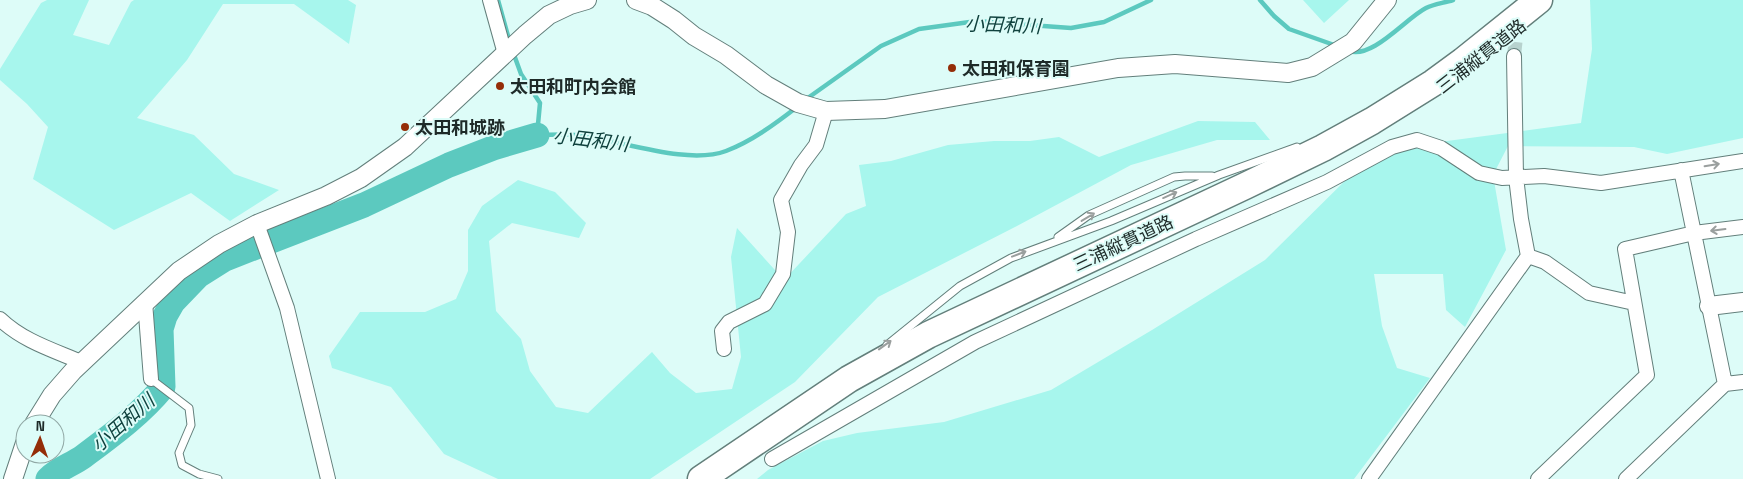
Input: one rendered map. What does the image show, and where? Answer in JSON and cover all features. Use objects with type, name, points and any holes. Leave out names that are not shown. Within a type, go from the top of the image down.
[{"type":"highway","name":"三浦縦貫道路","points":[[702,479],[767,448],[849,380],[928,335],[1349,135],[1433,83],[1509,26],[1538,0]]},
{"type":"highway","name":"三浦縦貫道路","points":[[725,479],[759,449],[800,421],[852,387],[932,342],[1249,194],[1378,128],[1438,89],[1494,48],[1551,0]]},
{"type":"street","points":[[490,0],[505,54]]},
{"type":"street","points":[[40,414],[52,395],[81,362],[179,271],[219,244],[256,224],[326,196],[361,178],[405,147],[525,34],[549,15],[570,5],[587,0]]},
{"type":"street","points":[[636,0],[652,6],[674,20],[694,36],[726,55],[766,85],[798,104],[826,111],[885,109],[1118,68],[1175,64],[1288,73],[1312,67],[1353,42],[1387,0]]},
{"type":"street","points":[[1369,479],[1528,256],[1516,177],[1514,56]]},
{"type":"street","points":[[724,349],[722,331],[729,322],[765,304],[783,274],[788,232],[781,200],[801,165],[816,145],[826,111]]},
{"type":"street","points":[[767,448],[975,342],[1188,243],[1327,182],[1392,147],[1417,140],[1441,148],[1479,173],[1502,178],[1544,176],[1601,184],[1743,160]]},
{"type":"street","points":[[1681,170],[1725,384]]},
{"type":"street","points":[[256,224],[287,308],[328,479]]},
{"type":"street","points":[[1538,479],[1647,375],[1625,249],[1694,234],[1743,228]]},
{"type":"street","points":[[1528,256],[1545,262],[1589,292],[1634,303]]},
{"type":"street","points":[[145,302],[151,379]]},
{"type":"street","points":[[1709,306],[1743,302]]},
{"type":"street","points":[[0,319],[8,327],[30,341],[81,362]]},
{"type":"street","points":[[1626,479],[1725,384],[1743,382]]},
{"type":"street","points":[[13,479],[18,464]]},
{"type":"lane","points":[[1429,76],[1509,26]]},
{"type":"lane","points":[[1345,127],[1414,85]]},
{"type":"lane","points":[[882,348],[942,300],[978,275],[1011,258],[1111,221],[1219,176],[1301,145]]},
{"type":"lane","points":[[1047,244],[1089,215],[1174,177],[1219,176]]},
{"type":"lane","points":[[826,385],[854,367]]},
{"type":"lane","points":[[151,379],[189,408],[191,425],[179,453],[182,466],[199,474],[218,479]]},
{"type":"lane","points":[[767,448],[788,411],[811,395]]},
{"type":"shaded area","points":[[47,0],[89,0],[73,35],[109,45],[131,2],[134,0],[348,0],[356,5],[349,44],[294,4],[223,4],[187,60],[137,118],[194,135],[234,174],[279,190],[230,221],[191,193],[114,230],[33,179],[48,127],[27,104],[0,80],[0,69],[41,3]]},
{"type":"shaded area","points":[[1303,0],[1349,0],[1324,23]]},
{"type":"shaded area","points":[[1590,0],[1743,0],[1743,138],[1667,154],[1634,147],[1508,146],[1493,175],[1506,250],[1465,327],[1446,310],[1443,274],[1374,274],[1382,326],[1397,368],[1430,378],[1354,479],[757,479],[768,470],[823,441],[857,433],[944,422],[1051,390],[1265,260],[1367,159],[1432,143],[1581,123],[1592,49]]},
{"type":"shaded area","points":[[1198,121],[1255,122],[1270,140],[1217,140],[1131,165],[878,297],[795,382],[650,479],[498,479],[444,454],[391,387],[332,368],[329,356],[360,312],[425,312],[456,299],[468,271],[468,230],[482,206],[518,180],[555,192],[586,223],[579,238],[512,223],[489,241],[496,311],[521,339],[530,371],[556,407],[588,413],[652,352],[670,373],[696,393],[732,389],[741,357],[731,257],[737,228],[784,280],[846,214],[866,206],[859,165],[891,161],[948,145],[994,141],[1030,141],[1059,137],[1099,157]]},
{"type":"waterway","points":[[498,0],[510,43]]},
{"type":"waterway","name":"小田和川","points":[[805,100],[881,46],[919,29],[977,21],[1071,28],[1104,22],[1151,0]]},
{"type":"waterway","name":"小田和川","points":[[1260,0],[1289,29],[1337,46]]},
{"type":"waterway","name":"小田和川","points":[[1349,51],[1358,52],[1379,44],[1426,8],[1453,0]]},
{"type":"waterway","name":"小田和川","points":[[513,52],[521,74],[540,103],[537,135],[575,135],[672,154],[710,155],[726,151],[745,142],[772,126],[797,107]]},
{"type":"waterway","name":"小田和川","points":[[48,479],[84,456],[116,432],[136,415],[163,387],[161,329],[165,316],[173,302],[198,276],[225,259],[364,205],[449,165],[493,148],[537,135]]},
{"type":"tunnel","points":[[1514,56],[1518,18]]},
{"type":"place","name":"太田和保育園","points":[[952,68]]},
{"type":"place","name":"太田和町内会館","points":[[500,86]]},
{"type":"place","name":"太田和城跡","points":[[405,127]]}]
